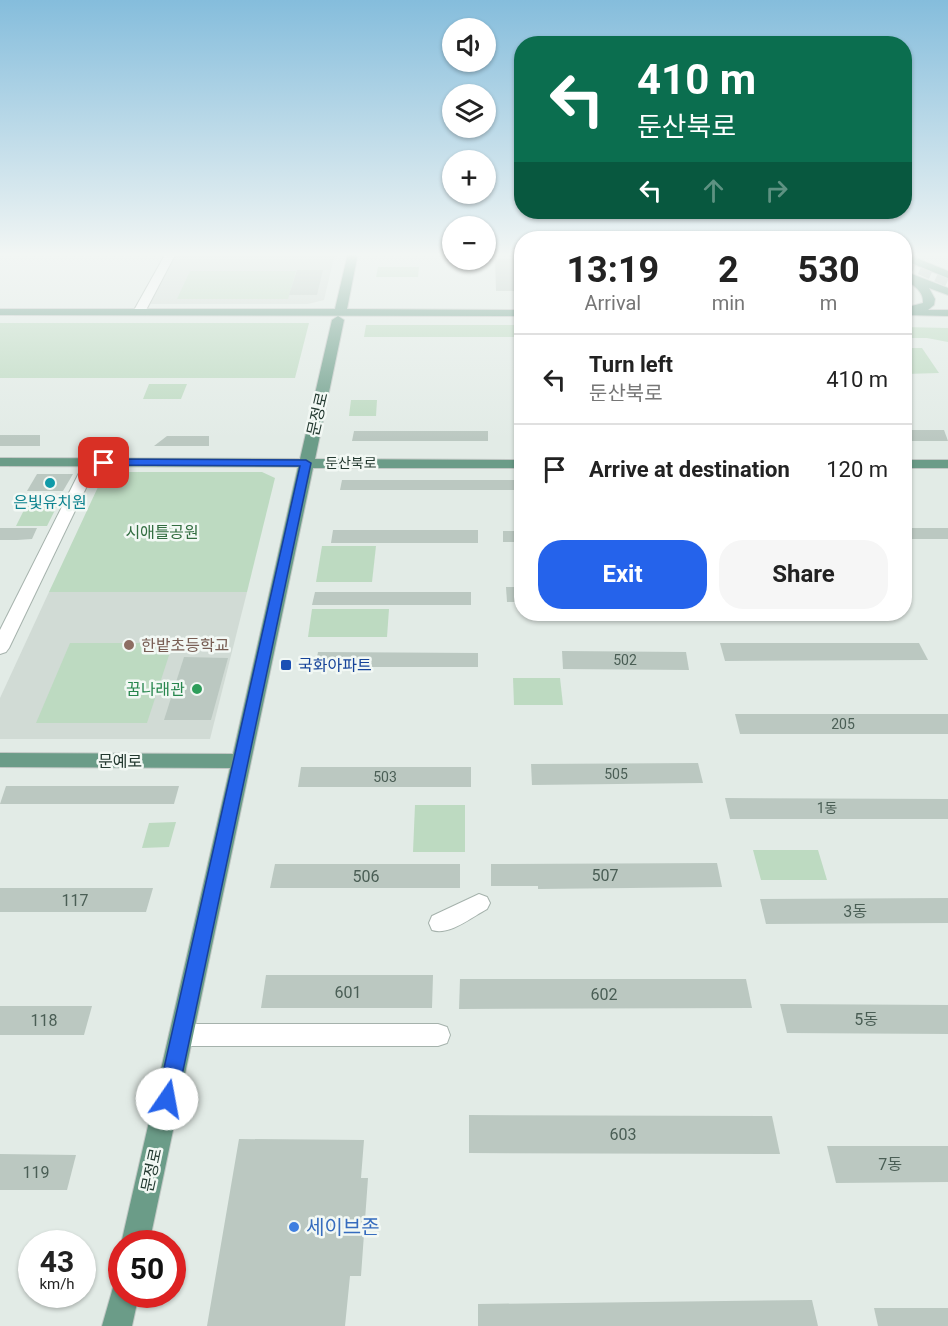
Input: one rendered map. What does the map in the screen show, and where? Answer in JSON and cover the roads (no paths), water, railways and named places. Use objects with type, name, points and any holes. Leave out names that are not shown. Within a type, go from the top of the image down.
[{"type":"main road","points":[[283,315],[514,320]]},
{"type":"main road","points":[[0,319],[407,315]]},
{"type":"main road","name":"문정로","points":[[138,1230],[339,316]]},
{"type":"main road","points":[[912,320],[948,321]]},
{"type":"main road","name":"둔산북로","points":[[0,462],[514,464]]},
{"type":"main road","points":[[912,464],[948,464]]},
{"type":"main road","name":"문예로","points":[[0,760],[241,761]]},
{"type":"main road","points":[[117,1326],[121,1308]]},
{"type":"street","points":[[0,648],[91,463]]},
{"type":"street","points":[[440,923],[479,903]]},
{"type":"street","points":[[181,1035],[438,1035]]},
{"type":"place","name":"은빛유치원","points":[[50,483]]},
{"type":"place","name":"한밭초등학교","points":[[129,645]]},
{"type":"place","name":"국화아파트","points":[[286,665]]},
{"type":"place","name":"꿈나래관","points":[[197,689]]},
{"type":"place","name":"세이브존","points":[[294,1227]]},
{"type":"park label","name":"시애틀공원","points":[[162,532]]}]
